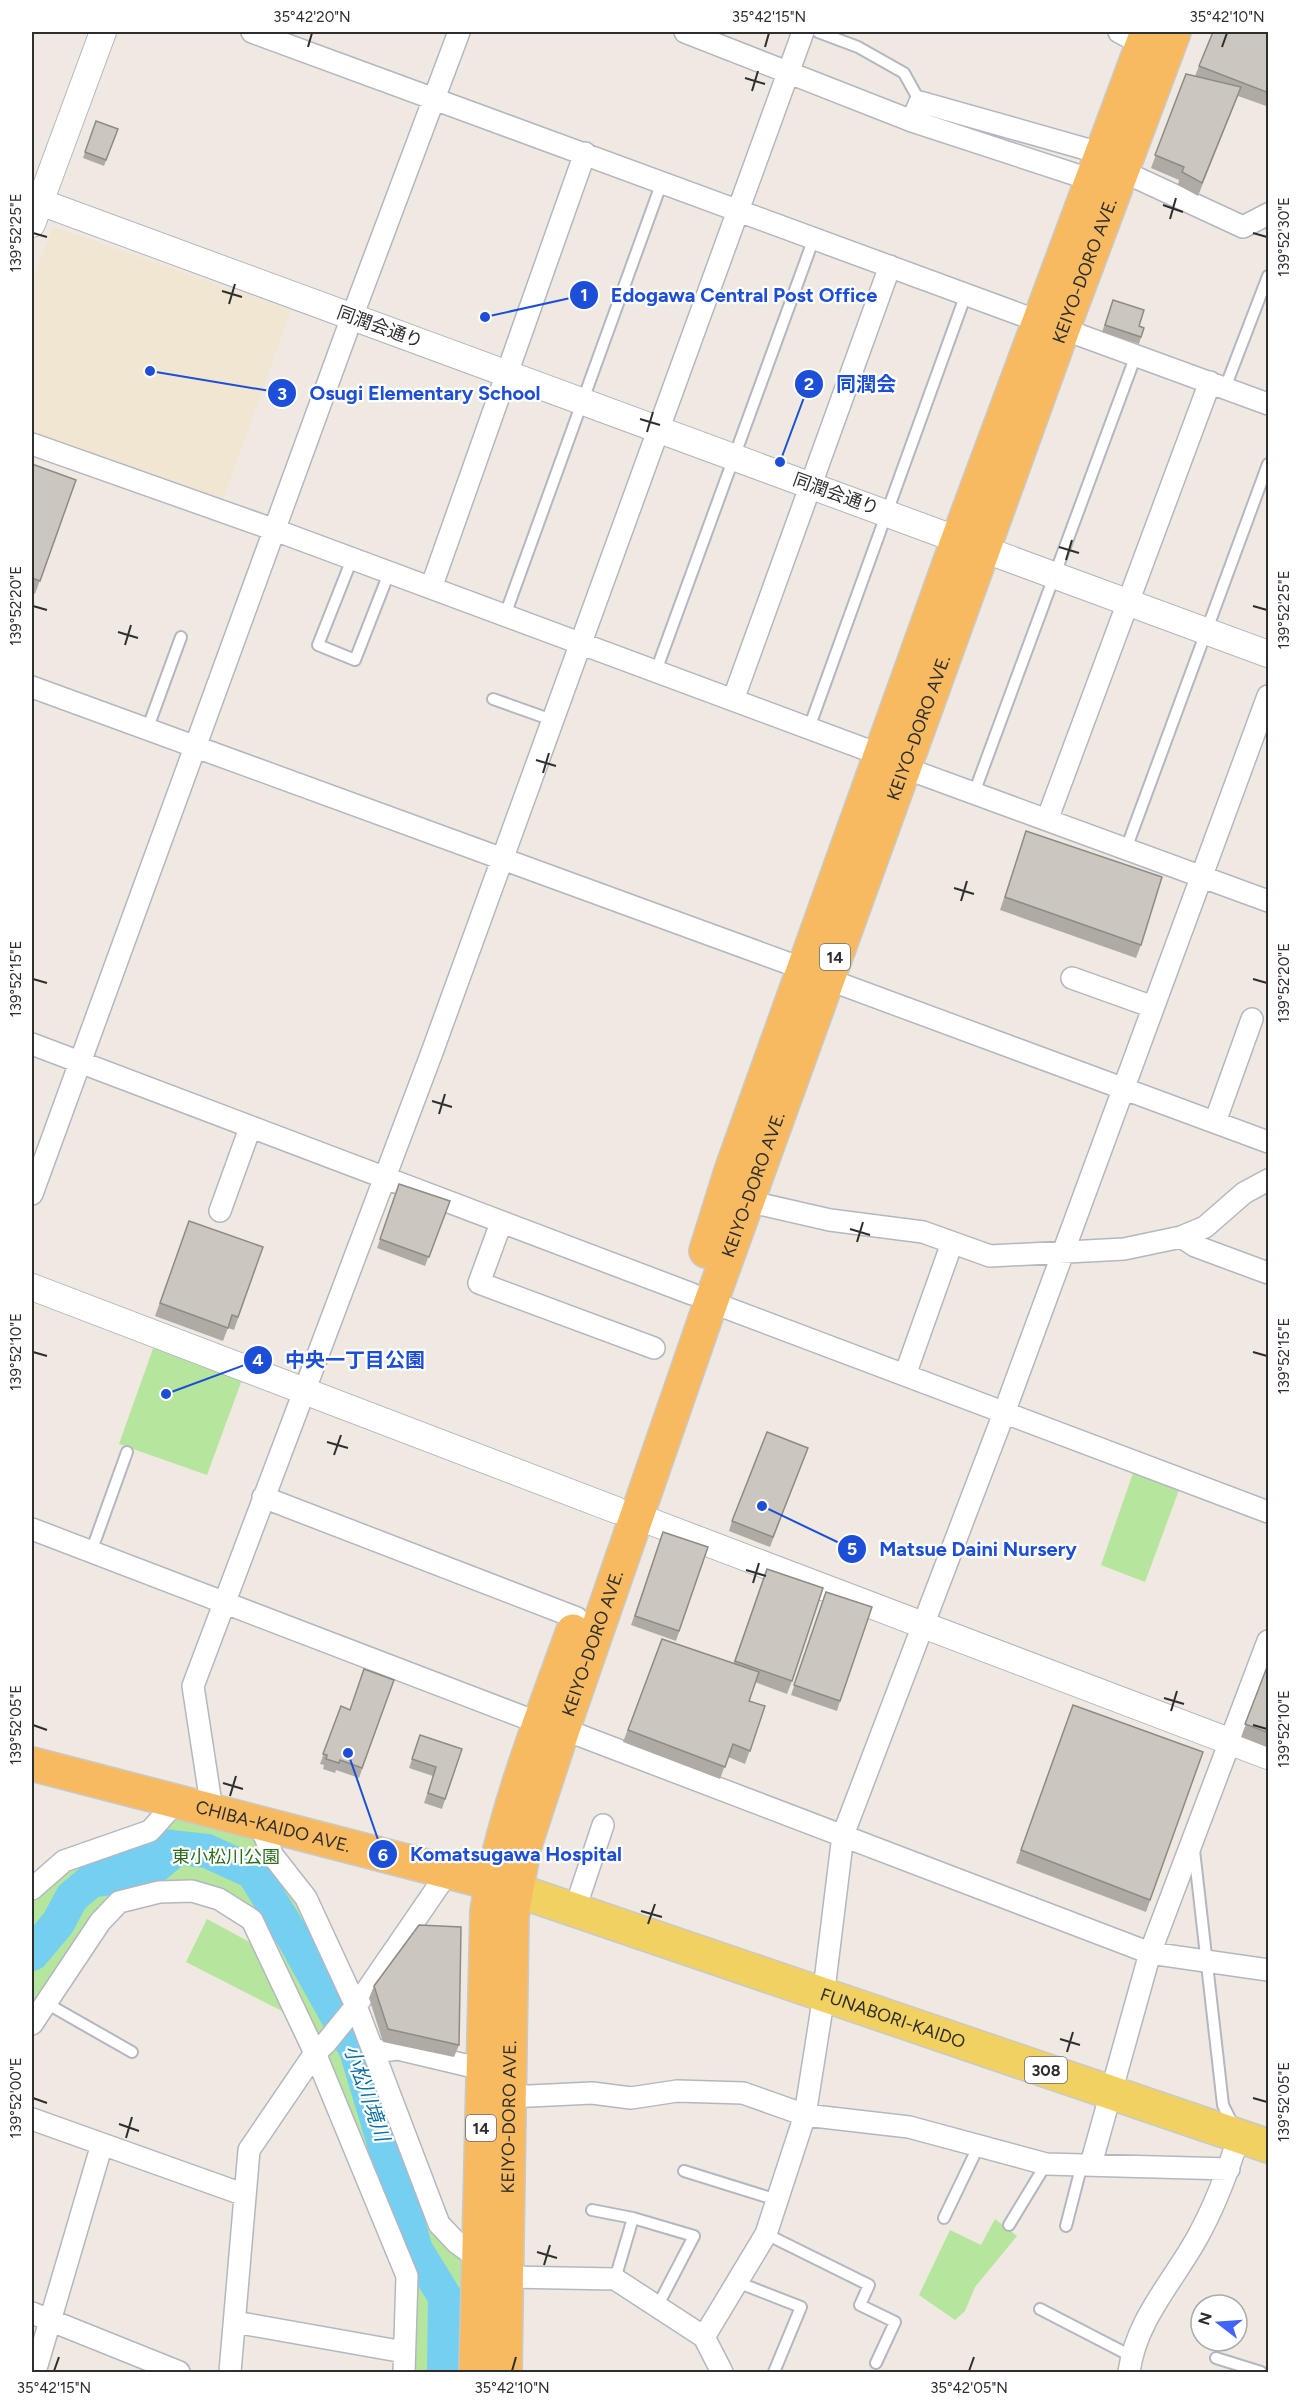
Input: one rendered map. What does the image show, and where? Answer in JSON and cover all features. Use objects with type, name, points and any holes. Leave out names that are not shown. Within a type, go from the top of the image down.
[{"type":"highway","name":"KEIYO-DORO AVE.","points":[[701,1298],[747,1201],[816,974],[1051,325],[1149,39]]},
{"type":"highway","name":"KEIYO-DORO AVE.","points":[[505,2373],[511,1949],[502,1842],[551,1726],[701,1298],[731,1171],[816,974]]},
{"type":"highway","name":"KEIYO-DORO AVE.","points":[[551,1726],[578,1618],[626,1513]]},
{"type":"highway","name":"CHIBA-KAIDO AVE.","points":[[32,1764],[504,1887]]},
{"type":"highway","name":"KEIYO-DORO AVE.","points":[[476,2373],[482,2068],[488,1911],[504,1887]]},
{"type":"main road","name":"FUNABORI-KAIDO","points":[[504,1887],[575,1909],[1254,2141]]},
{"type":"street","points":[[34,208],[103,32]]},
{"type":"street","points":[[252,32],[1269,404]]},
{"type":"street","points":[[32,1194],[352,317],[459,32]]},
{"type":"street","points":[[685,32],[789,71],[1105,168],[1243,227],[1269,214]]},
{"type":"street","points":[[212,1810],[193,1686],[431,1055],[803,32]]},
{"type":"street","points":[[431,588],[585,153]]},
{"type":"street","name":"同潤会通り","points":[[34,208],[352,317],[1269,654]]},
{"type":"street","points":[[733,700],[890,266]]},
{"type":"street","points":[[1047,820],[1130,603],[1218,385]]},
{"type":"street","points":[[32,444],[656,671],[974,793],[1269,901]]},
{"type":"street","points":[[32,687],[1269,1142]]},
{"type":"street","points":[[704,2337],[766,2234],[805,2115],[843,1835],[1004,1413],[1269,696]]},
{"type":"street","points":[[1072,978],[1154,1007]]},
{"type":"street","points":[[1215,1122],[1252,1019]]},
{"type":"street","points":[[32,1044],[1269,1512]]},
{"type":"street","points":[[220,1211],[250,1128]]},
{"type":"street","points":[[747,1201],[830,1220],[923,1232],[990,1256],[1124,1249],[1180,1237],[1205,1227],[1244,1193],[1268,1180]]},
{"type":"street","points":[[501,1223],[479,1283],[654,1348]]},
{"type":"street","points":[[1180,1237],[1196,1246],[1269,1273]]},
{"type":"street","points":[[905,1375],[952,1243]]},
{"type":"street","points":[[32,1287],[1269,1756]]},
{"type":"street","points":[[263,1497],[578,1618]]},
{"type":"street","points":[[32,1529],[1150,1953],[1269,1970]]},
{"type":"street","points":[[1087,2164],[1150,1953],[1269,1641]]},
{"type":"street","points":[[36,1880],[65,1860],[150,1831],[177,1801]]},
{"type":"street","points":[[259,1823],[273,1856],[306,1898],[352,2010],[373,2052],[440,2224],[457,2243],[479,2259]]},
{"type":"street","points":[[575,1909],[603,1825]]},
{"type":"street","points":[[230,2373],[249,2150],[320,2049],[352,2010],[448,1872]]},
{"type":"street","points":[[32,2024],[100,1922],[119,1902],[159,1892],[192,1891],[219,1899],[252,1920],[320,2049],[407,2276],[404,2362],[235,2322]]},
{"type":"street","points":[[373,2052],[398,2049],[482,2068]]},
{"type":"street","points":[[509,2097],[592,2093],[631,2098],[677,2091],[743,2093],[805,2115],[909,2127],[1046,2164],[1229,2169]]},
{"type":"street","points":[[32,2119],[245,2195]]},
{"type":"street","points":[[1130,2364],[1149,2313],[1197,2238],[1229,2169],[1254,2141]]},
{"type":"street","points":[[35,2373],[41,2317],[102,2144]]},
{"type":"street","points":[[507,2277],[615,2279],[704,2337],[722,2373]]},
{"type":"street","points":[[41,2317],[179,2373]]},
{"type":"lane","points":[[818,32],[858,47],[904,73],[916,111]]},
{"type":"lane","points":[[504,615],[662,181]]},
{"type":"lane","points":[[656,671],[814,238]]},
{"type":"lane","points":[[1218,385],[1269,276]]},
{"type":"lane","points":[[809,728],[966,294]]},
{"type":"lane","points":[[974,793],[1136,355]]},
{"type":"lane","points":[[1126,849],[1269,464]]},
{"type":"lane","points":[[352,559],[318,645],[355,660],[389,573]]},
{"type":"lane","points":[[147,730],[181,638]]},
{"type":"lane","points":[[493,699],[552,720]]},
{"type":"lane","points":[[91,1552],[127,1452]]},
{"type":"lane","points":[[1192,1840],[1223,2105],[1254,2141]]},
{"type":"lane","points":[[46,2003],[132,2052]]},
{"type":"lane","points":[[944,2218],[979,2145]]},
{"type":"lane","points":[[1009,2225],[1046,2164]]},
{"type":"lane","points":[[1066,2226],[1087,2164]]},
{"type":"lane","points":[[684,2171],[777,2200]]},
{"type":"lane","points":[[592,2210],[633,2218],[693,2236],[657,2307]]},
{"type":"lane","points":[[615,2279],[633,2218]]},
{"type":"lane","points":[[766,2234],[869,2286],[860,2305],[895,2322],[876,2363]]},
{"type":"lane","points":[[737,2282],[801,2307],[774,2373]]},
{"type":"lane","points":[[1040,2309],[1130,2364]]},
{"type":"lane","points":[[1216,2358],[1261,2373]]},
{"type":"shaded area","points":[[52,229],[59,229],[291,310],[222,502],[32,432],[32,284]]},
{"type":"green space","points":[[155,1343],[243,1377],[207,1475],[119,1444]]},
{"type":"green space","points":[[1133,1473],[1179,1490],[1145,1582],[1101,1565]]},
{"type":"green space","name":"東小松川公園","points":[[177,1801],[259,1823],[289,1875],[439,2224],[479,2259],[476,2372],[404,2372],[407,2276],[263,1941],[219,1899],[119,1902],[32,2024],[32,1889],[61,1863],[150,1831]]},
{"type":"green space","points":[[207,1919],[257,1946],[288,2014],[186,1962]]},
{"type":"green space","points":[[995,2219],[1017,2236],[975,2287],[965,2311],[955,2320],[919,2295],[950,2230],[981,2245]]},
{"type":"building","points":[[1213,32],[1269,32],[1269,93],[1199,66]]},
{"type":"building","points":[[1186,74],[1241,87],[1202,183],[1182,172],[1184,167],[1155,155]]},
{"type":"building","points":[[96,121],[118,129],[106,160],[85,152]]},
{"type":"building","points":[[1113,300],[1144,310],[1139,326],[1144,328],[1141,337],[1105,325]]},
{"type":"building","points":[[32,464],[76,480],[40,581],[32,578]]},
{"type":"building","points":[[1026,831],[1162,877],[1141,945],[1005,897]]},
{"type":"building","points":[[399,1184],[450,1201],[429,1257],[380,1239]]},
{"type":"building","points":[[189,1221],[263,1247],[238,1317],[232,1315],[228,1328],[160,1303]]},
{"type":"building","points":[[767,1432],[808,1448],[773,1537],[732,1521]]},
{"type":"building","points":[[663,1532],[708,1547],[679,1631],[635,1616]]},
{"type":"building","points":[[767,1569],[823,1588],[792,1681],[735,1661]]},
{"type":"building","points":[[826,1592],[872,1607],[840,1701],[794,1685]]},
{"type":"building","points":[[662,1639],[759,1672],[749,1701],[765,1706],[750,1751],[733,1744],[725,1767],[628,1730]]},
{"type":"building","points":[[1269,1662],[1269,1733],[1245,1724]]},
{"type":"building","points":[[364,1669],[394,1680],[362,1768],[340,1760],[339,1763],[326,1759],[327,1755],[323,1754],[341,1706],[350,1710]]},
{"type":"building","points":[[1073,1705],[1203,1752],[1150,1900],[1021,1850]]},
{"type":"building","points":[[420,1735],[462,1749],[445,1799],[428,1793],[436,1767],[412,1759]]},
{"type":"building","points":[[419,1925],[461,1927],[459,2045],[388,2029],[374,1986]]},
{"type":"waterway","name":"小松川境川","points":[[32,1954],[58,1923],[72,1897],[144,1844],[207,1851],[253,1872],[293,1937],[356,2050],[416,2250],[445,2297],[444,2372]]},
{"type":"waterway","name":"小松川境川","points":[[97,1880],[146,1874],[176,1849]]},
{"type":"place","name":"Edogawa Central Post Office","points":[[485,317]]},
{"type":"place","name":"Osugi Elementary School","points":[[150,371]]},
{"type":"place","name":"同潤会","points":[[780,462]]},
{"type":"place","name":"中央一丁目公園","points":[[166,1394]]},
{"type":"place","name":"Matsue Daini Nursery","points":[[762,1506]]},
{"type":"place","name":"Komatsugawa Hospital","points":[[348,1753]]}]
